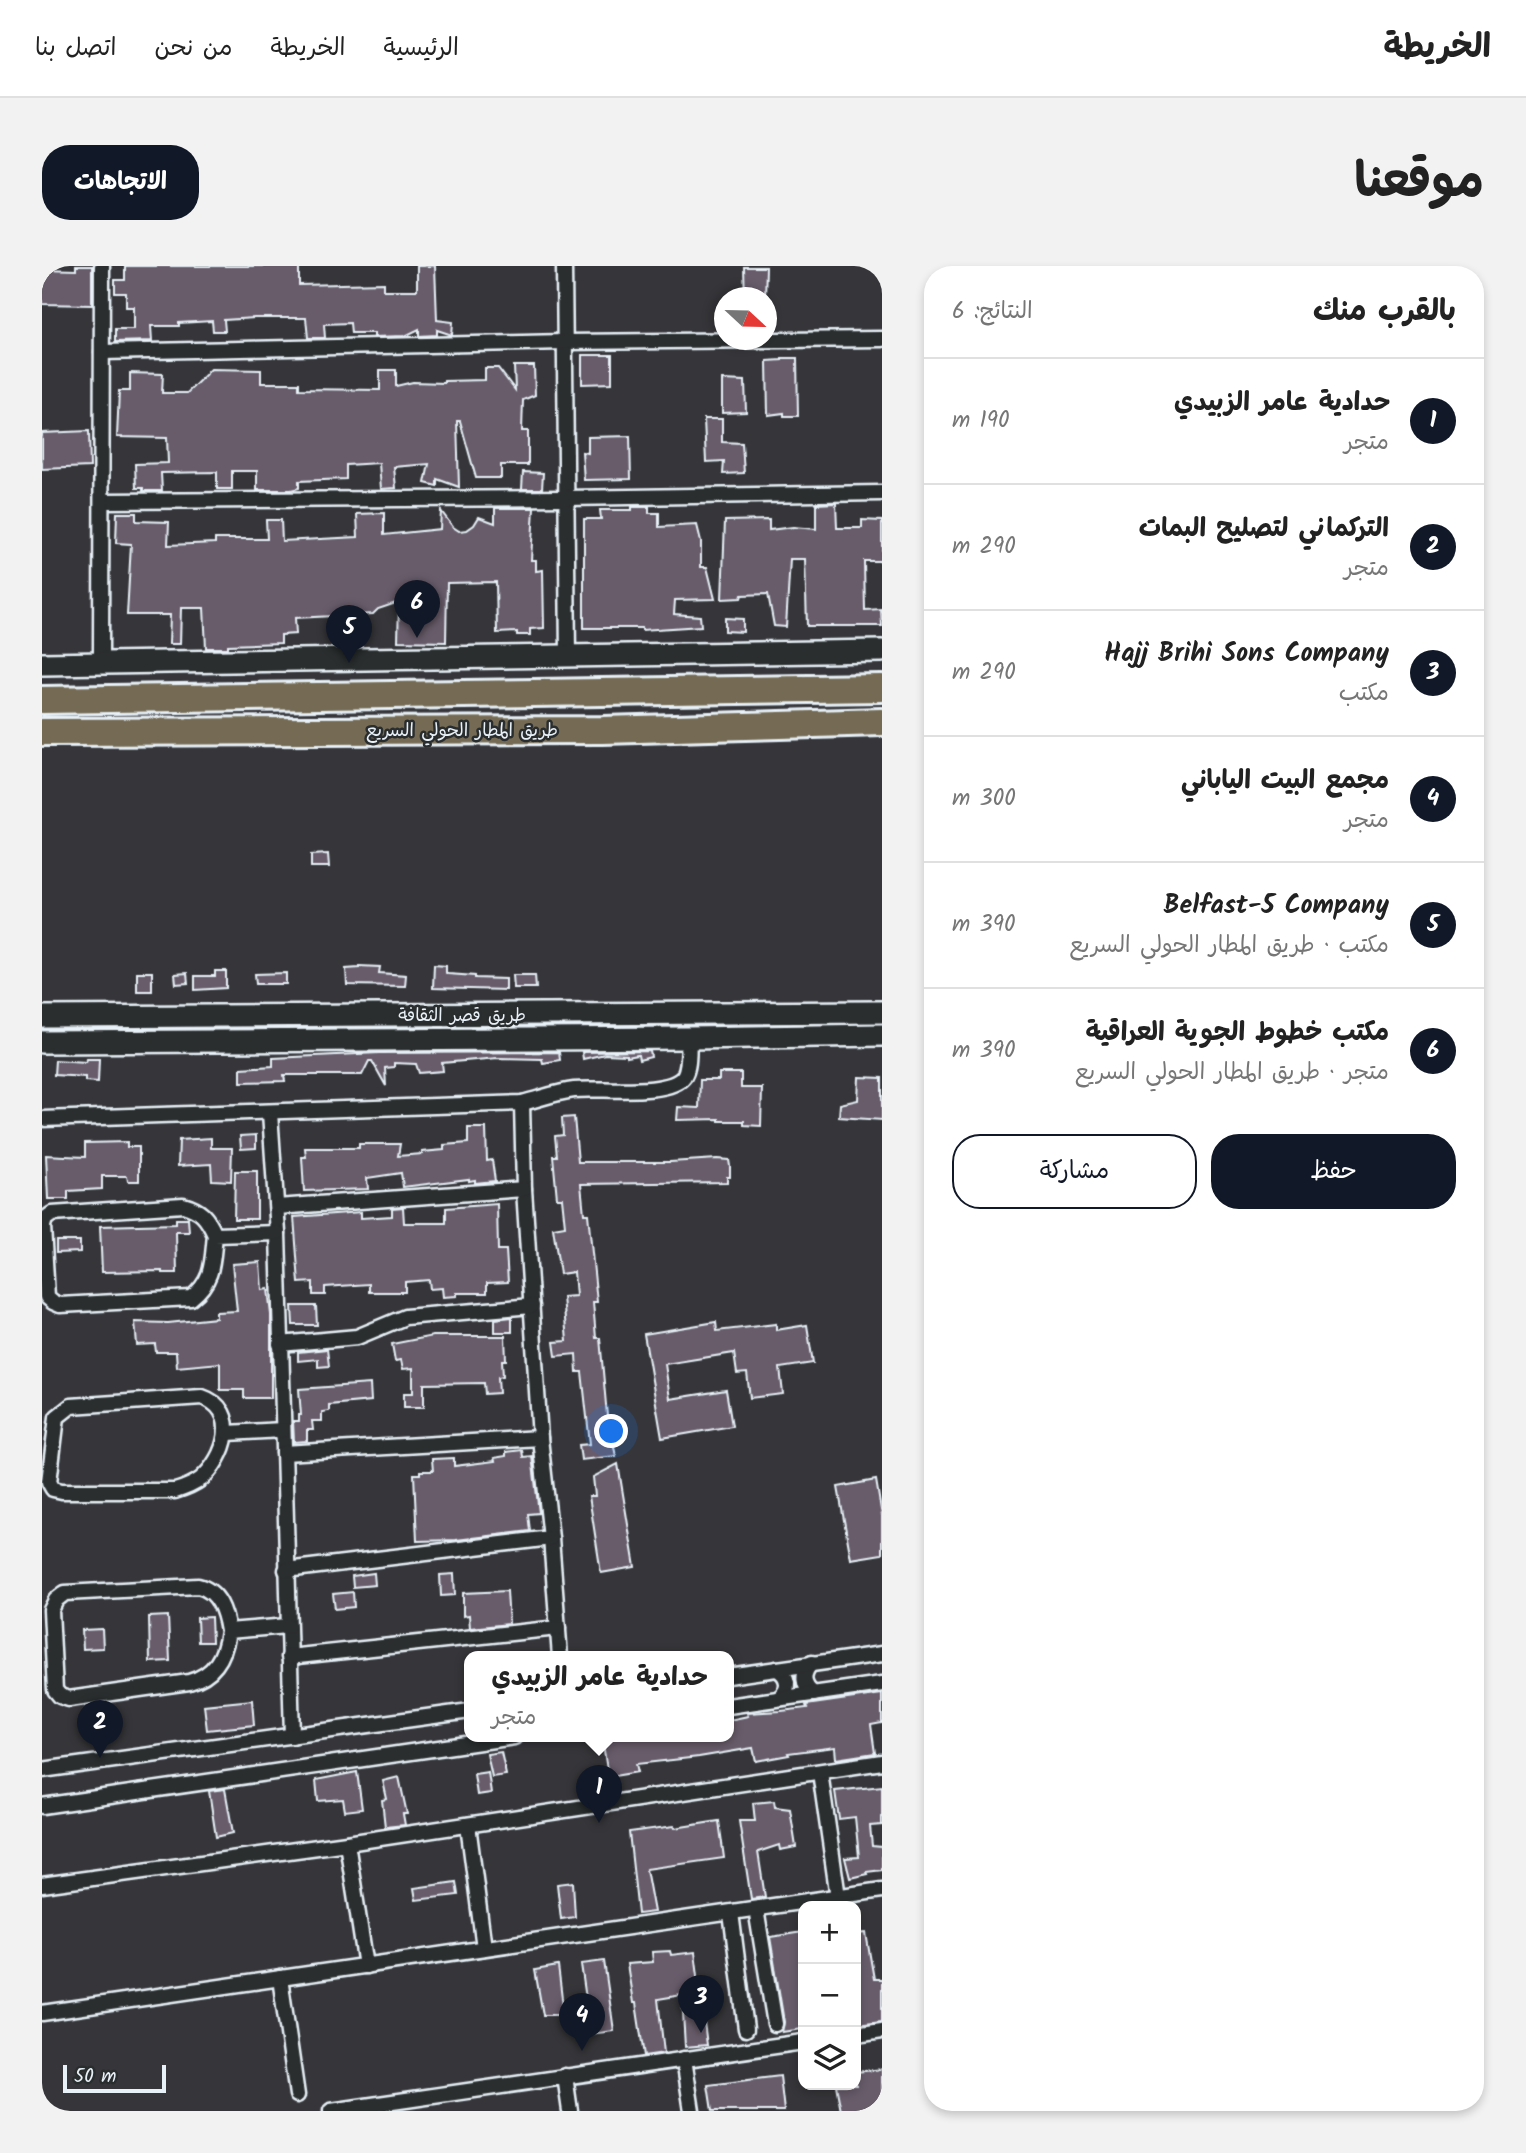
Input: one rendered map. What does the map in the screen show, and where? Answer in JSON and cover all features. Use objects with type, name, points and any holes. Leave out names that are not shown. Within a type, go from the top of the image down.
[{"type":"highway","name":"طريق المطار الحولي السريع","points":[[42,700],[882,688]]},
{"type":"highway","points":[[674,729],[666,725],[659,709],[667,694],[675,691]]},
{"type":"highway","points":[[602,692],[614,703],[616,711],[609,726],[603,730]]},
{"type":"highway","name":"طريق المطار الحولي السريع","points":[[42,732],[603,730],[882,722]]},
{"type":"street","points":[[101,663],[102,266]]},
{"type":"street","points":[[564,266],[568,656]]},
{"type":"street","points":[[102,352],[565,342],[882,339]]},
{"type":"street","points":[[102,501],[882,494]]},
{"type":"street","points":[[42,664],[882,651]]},
{"type":"street","name":"طريق قصر الثقافة","points":[[42,1017],[882,1012]]},
{"type":"street","name":"طريق قصر الثقافة","points":[[42,1042],[882,1035]]},
{"type":"street","points":[[42,1119],[522,1103],[573,1090],[650,1088],[675,1083],[684,1075],[688,1063],[689,1038]]},
{"type":"street","points":[[522,1103],[524,1189],[540,1438],[560,1651]]},
{"type":"street","points":[[270,1113],[278,1233],[292,1736]]},
{"type":"street","points":[[277,1207],[524,1189]]},
{"type":"street","points":[[183,1205],[198,1209],[207,1217],[215,1235],[210,1275],[204,1288],[191,1298],[60,1306],[47,1297],[43,1226],[45,1219],[52,1214],[183,1205]]},
{"type":"street","points":[[215,1235],[278,1233]]},
{"type":"street","points":[[280,1344],[357,1337],[405,1317],[532,1306]]},
{"type":"street","points":[[202,1398],[212,1401],[217,1407],[228,1433],[203,1477],[191,1486],[176,1491],[62,1491],[53,1489],[49,1482],[57,1417],[71,1406],[202,1398]]},
{"type":"street","points":[[228,1433],[283,1430]]},
{"type":"street","points":[[284,1453],[540,1438]]},
{"type":"street","points":[[286,1570],[551,1538]]},
{"type":"street","points":[[198,1586],[215,1595],[225,1614],[228,1631],[226,1645],[205,1678],[69,1699],[60,1696],[55,1690],[51,1609],[55,1600],[65,1593],[198,1586]]},
{"type":"street","points":[[228,1631],[288,1626]]},
{"type":"street","points":[[289,1657],[558,1628]]},
{"type":"street","points":[[734,1675],[882,1654]]},
{"type":"street","points":[[812,1663],[806,1670],[804,1679],[807,1688],[814,1694]]},
{"type":"street","points":[[777,1669],[784,1674],[788,1683],[786,1692],[779,1699]]},
{"type":"street","points":[[734,1705],[882,1684]]},
{"type":"street","points":[[42,1770],[464,1712]]},
{"type":"street","points":[[42,1806],[480,1742]]},
{"type":"street","points":[[42,1885],[347,1843],[882,1762]]},
{"type":"street","points":[[820,1772],[838,1897]]},
{"type":"street","points":[[468,1825],[484,1948]]},
{"type":"street","points":[[347,1843],[366,1966]]},
{"type":"street","points":[[42,2013],[882,1890]]},
{"type":"street","points":[[756,1909],[775,2024]]},
{"type":"street","points":[[731,1913],[746,2029]]},
{"type":"street","points":[[280,1978],[297,2095]]},
{"type":"street","points":[[861,2034],[882,2031]]},
{"type":"street","points":[[331,2111],[798,2043]]},
{"type":"street","points":[[684,2059],[692,2111]]},
{"type":"street","points":[[565,2076],[570,2111]]},
{"type":"building","points":[[76,266],[92,266],[92,305],[42,304],[42,269],[76,270]]},
{"type":"building","points":[[125,266],[299,266],[299,285],[384,283],[384,290],[417,290],[417,266],[435,266],[437,320],[453,322],[452,335],[437,330],[437,335],[419,336],[419,329],[405,336],[374,337],[374,333],[351,333],[350,323],[324,324],[325,338],[308,338],[306,318],[255,318],[224,320],[225,331],[213,331],[212,321],[179,323],[179,326],[151,326],[152,341],[115,342],[115,329],[134,329],[134,307],[126,307],[126,293],[115,293],[115,280],[125,280]]},
{"type":"building","points":[[744,267],[766,267],[765,287],[745,287]]},
{"type":"building","points":[[582,355],[612,355],[612,383],[582,384]]},
{"type":"building","points":[[797,358],[798,416],[784,416],[784,413],[768,415],[767,361]]},
{"type":"building","points":[[514,366],[534,366],[535,395],[523,400],[522,431],[528,431],[528,465],[501,465],[501,478],[476,478],[460,421],[457,421],[459,487],[437,479],[437,486],[425,483],[429,464],[394,467],[396,488],[381,489],[379,463],[346,465],[346,479],[299,481],[299,488],[291,490],[257,490],[257,471],[232,471],[232,489],[217,489],[217,472],[161,473],[162,491],[143,491],[143,488],[136,488],[135,464],[168,463],[167,438],[117,437],[119,391],[130,391],[130,373],[163,374],[162,393],[187,393],[211,369],[261,370],[261,383],[299,383],[299,389],[380,390],[380,370],[396,370],[396,386],[413,382],[485,380],[485,368],[498,368],[515,390]]},
{"type":"building","points":[[722,380],[745,381],[746,412],[722,413]]},
{"type":"building","points":[[704,419],[722,419],[722,442],[742,443],[744,473],[723,474],[724,461],[706,462]]},
{"type":"building","points":[[89,431],[90,467],[42,469],[42,433]]},
{"type":"building","points":[[630,436],[631,479],[584,480],[582,452],[588,453],[588,437]]},
{"type":"building","points":[[523,472],[543,473],[542,489],[522,489]]},
{"type":"building","points":[[836,503],[837,528],[862,528],[862,520],[882,521],[882,561],[864,561],[865,610],[881,609],[882,626],[807,626],[805,559],[790,559],[786,627],[774,626],[768,594],[722,599],[725,521],[769,520],[769,530],[793,527],[816,529],[816,504]]},
{"type":"building","points":[[632,507],[649,507],[649,513],[659,513],[659,527],[697,525],[701,541],[701,567],[707,567],[715,599],[675,600],[674,614],[700,616],[701,626],[642,630],[584,628],[584,519],[601,519],[600,510],[632,510]]},
{"type":"building","points":[[495,508],[534,508],[531,560],[536,560],[536,571],[543,570],[544,628],[530,629],[530,635],[517,635],[517,632],[497,633],[496,582],[447,583],[446,642],[398,641],[399,602],[378,609],[373,614],[295,618],[296,634],[281,635],[281,643],[228,645],[228,648],[206,648],[204,608],[181,608],[180,644],[169,644],[170,615],[127,615],[131,544],[116,543],[117,513],[136,513],[136,521],[169,522],[168,545],[215,543],[215,539],[267,539],[266,520],[281,520],[282,541],[358,537],[357,514],[384,513],[384,535],[440,529],[441,511],[459,531],[467,530],[479,517],[495,523]]},
{"type":"building","points":[[725,618],[743,619],[743,632],[725,631]]},
{"type":"building","points":[[328,854],[329,867],[311,867],[311,855]]},
{"type":"building","points":[[434,965],[446,966],[448,974],[506,979],[506,990],[433,988]]},
{"type":"building","points":[[359,966],[380,967],[379,973],[406,975],[405,986],[347,985],[346,969]]},
{"type":"building","points":[[215,971],[226,971],[226,988],[195,990],[195,976],[215,976]]},
{"type":"building","points":[[137,972],[152,972],[152,991],[137,991]]},
{"type":"building","points":[[187,973],[188,983],[176,984],[175,974]]},
{"type":"building","points":[[286,973],[286,984],[256,984],[255,974]]},
{"type":"building","points":[[513,975],[535,975],[536,988],[514,988]]},
{"type":"building","points":[[650,1051],[651,1057],[639,1060],[638,1055],[627,1057],[605,1054],[583,1059],[582,1052]]},
{"type":"building","points":[[559,1052],[560,1060],[543,1063],[542,1059],[498,1058],[442,1063],[443,1071],[419,1073],[416,1064],[394,1063],[394,1067],[385,1068],[386,1086],[372,1061],[369,1061],[362,1075],[284,1075],[285,1081],[241,1082],[241,1068],[273,1066],[273,1058],[379,1053]]},
{"type":"building","points":[[87,1059],[99,1059],[98,1082],[85,1081],[85,1077],[54,1075],[55,1060],[86,1062]]},
{"type":"building","points":[[719,1073],[741,1073],[741,1088],[762,1088],[761,1126],[744,1125],[744,1121],[719,1119],[677,1120],[678,1107],[699,1108],[700,1080],[719,1080]]},
{"type":"building","points":[[859,1077],[882,1078],[882,1120],[839,1117],[840,1104],[858,1100]]},
{"type":"building","points":[[574,1117],[578,1162],[717,1159],[729,1160],[730,1166],[727,1182],[581,1184],[584,1214],[588,1214],[597,1302],[593,1302],[596,1338],[600,1338],[607,1416],[616,1456],[581,1460],[579,1445],[590,1444],[582,1372],[577,1372],[576,1354],[556,1356],[554,1342],[567,1341],[563,1297],[576,1296],[574,1272],[560,1274],[553,1228],[565,1226],[562,1198],[557,1198],[553,1156],[557,1156],[555,1136],[563,1135],[562,1118]]},
{"type":"building","points":[[468,1128],[486,1128],[487,1161],[492,1160],[495,1181],[475,1183],[475,1180],[469,1179],[403,1187],[401,1173],[367,1178],[368,1189],[304,1191],[302,1157],[306,1157],[305,1148],[359,1148],[359,1144],[400,1144],[398,1156],[422,1154],[444,1150],[444,1145],[468,1143]]},
{"type":"building","points":[[256,1135],[256,1148],[241,1149],[240,1136]]},
{"type":"building","points":[[211,1138],[211,1148],[232,1148],[231,1181],[212,1180],[211,1164],[178,1166],[179,1140]]},
{"type":"building","points":[[127,1142],[127,1147],[139,1147],[139,1181],[128,1181],[127,1176],[102,1176],[102,1189],[68,1191],[68,1199],[48,1199],[46,1155],[85,1157],[85,1143]]},
{"type":"building","points":[[235,1171],[257,1171],[257,1219],[234,1219]]},
{"type":"building","points":[[497,1204],[498,1250],[506,1250],[508,1282],[487,1283],[487,1293],[457,1293],[457,1296],[443,1297],[442,1288],[430,1289],[429,1280],[405,1282],[405,1292],[369,1292],[369,1284],[325,1287],[325,1295],[313,1295],[313,1282],[299,1283],[294,1217],[361,1212],[361,1218],[392,1216],[392,1208],[403,1207],[404,1223],[446,1223],[446,1208]]},
{"type":"building","points":[[176,1219],[188,1219],[189,1232],[176,1232],[177,1273],[102,1272],[100,1226],[176,1224]]},
{"type":"building","points":[[56,1241],[80,1241],[80,1252],[56,1253]]},
{"type":"building","points":[[260,1262],[262,1290],[268,1289],[271,1315],[271,1398],[244,1398],[244,1390],[220,1390],[220,1363],[177,1367],[176,1352],[156,1352],[155,1344],[137,1345],[135,1322],[168,1323],[216,1318],[216,1312],[237,1311],[232,1264]]},
{"type":"building","points":[[292,1306],[316,1306],[317,1325],[293,1325]]},
{"type":"building","points":[[512,1317],[512,1332],[495,1332],[495,1319]]},
{"type":"building","points":[[716,1322],[717,1331],[776,1324],[776,1330],[807,1325],[813,1363],[780,1368],[783,1394],[750,1398],[747,1373],[737,1374],[734,1353],[665,1364],[670,1399],[726,1390],[732,1426],[662,1438],[644,1334]]},
{"type":"building","points":[[433,1336],[505,1336],[506,1360],[502,1360],[503,1376],[498,1377],[499,1393],[485,1394],[484,1383],[424,1384],[424,1407],[404,1407],[404,1393],[413,1393],[413,1368],[403,1369],[401,1360],[395,1361],[392,1344]]},
{"type":"building","points":[[327,1349],[329,1366],[318,1367],[318,1359],[298,1361],[298,1352]]},
{"type":"building","points":[[370,1384],[371,1401],[329,1405],[329,1411],[322,1412],[322,1421],[312,1421],[313,1430],[307,1430],[307,1441],[294,1442],[293,1421],[299,1421],[301,1415],[299,1389]]},
{"type":"building","points":[[522,1450],[523,1457],[532,1456],[539,1513],[528,1514],[530,1531],[456,1540],[417,1541],[414,1474],[433,1471],[432,1459],[454,1458],[454,1466],[495,1461],[494,1458],[506,1456],[506,1452]]},
{"type":"building","points":[[618,1464],[635,1567],[601,1573],[589,1496],[595,1496],[593,1477]]},
{"type":"building","points":[[876,1480],[882,1516],[882,1554],[851,1559],[838,1487]]},
{"type":"building","points":[[374,1573],[375,1585],[353,1587],[352,1576]]},
{"type":"building","points":[[454,1574],[455,1595],[441,1596],[440,1575]]},
{"type":"building","points":[[507,1591],[509,1624],[470,1628],[469,1615],[463,1616],[463,1593]]},
{"type":"building","points":[[353,1592],[354,1607],[335,1609],[333,1594]]},
{"type":"building","points":[[168,1616],[170,1661],[150,1662],[149,1617]]},
{"type":"building","points":[[211,1617],[212,1642],[198,1642],[197,1618]]},
{"type":"building","points":[[102,1629],[103,1648],[83,1649],[82,1630]]},
{"type":"building","points":[[882,1694],[882,1723],[871,1725],[875,1753],[836,1759],[835,1747],[788,1753],[789,1755],[756,1761],[753,1748],[636,1764],[638,1772],[608,1777],[603,1742],[734,1742],[734,1719],[748,1716],[747,1713],[807,1708],[806,1705]]},
{"type":"building","points":[[252,1700],[254,1725],[207,1730],[204,1705]]},
{"type":"building","points":[[501,1752],[506,1775],[492,1777],[487,1754]]},
{"type":"building","points":[[357,1772],[362,1809],[345,1811],[343,1799],[318,1801],[316,1780]]},
{"type":"building","points":[[488,1772],[491,1793],[477,1795],[474,1774]]},
{"type":"building","points":[[399,1777],[407,1814],[403,1814],[405,1825],[385,1827],[382,1800],[387,1799],[383,1781]]},
{"type":"building","points":[[882,1786],[882,1825],[870,1826],[872,1846],[882,1847],[882,1870],[850,1878],[845,1858],[859,1857],[855,1817],[839,1819],[835,1791]]},
{"type":"building","points":[[225,1789],[233,1833],[216,1837],[209,1791]]},
{"type":"building","points":[[774,1801],[775,1807],[790,1809],[796,1847],[780,1850],[779,1845],[758,1852],[765,1897],[751,1899],[739,1821],[755,1821],[753,1803]]},
{"type":"building","points":[[719,1821],[724,1858],[646,1869],[654,1912],[638,1914],[629,1832]]},
{"type":"building","points":[[456,1882],[458,1895],[416,1900],[414,1888]]},
{"type":"building","points":[[573,1882],[575,1917],[561,1919],[557,1884]]},
{"type":"building","points":[[798,1933],[798,2030],[782,2032],[784,2022],[770,1937]]},
{"type":"building","points":[[866,1933],[874,1979],[882,1979],[882,2022],[861,2024],[861,1934]]},
{"type":"building","points":[[670,1951],[671,1955],[695,1952],[707,2045],[685,2047],[682,1995],[658,1999],[664,2053],[644,2056],[627,1964],[653,1962],[652,1952]]},
{"type":"building","points":[[604,1961],[614,2031],[591,2034],[581,1964]]},
{"type":"building","points":[[558,1966],[564,2015],[543,2015],[535,1970]]},
{"type":"building","points":[[882,2069],[882,2108],[841,2111],[837,2090],[861,2090],[861,2071]]},
{"type":"building","points":[[780,2076],[784,2111],[712,2111],[708,2085]]},
{"type":"place","name":"مكتب خطوط الجوية العراقية","points":[[417,638]]},
{"type":"place","name":"Belfast-5 Company","points":[[349,663]]},
{"type":"place","name":"التركماني لتصليح البمات","points":[[100,1758]]},
{"type":"place","name":"حدادية عامر الزبيدي","points":[[599,1823]]},
{"type":"place","name":"Hajj Brihi Sons Company","points":[[701,2033]]},
{"type":"place","name":"مجمع البيت الياباني","points":[[582,2051]]}]
